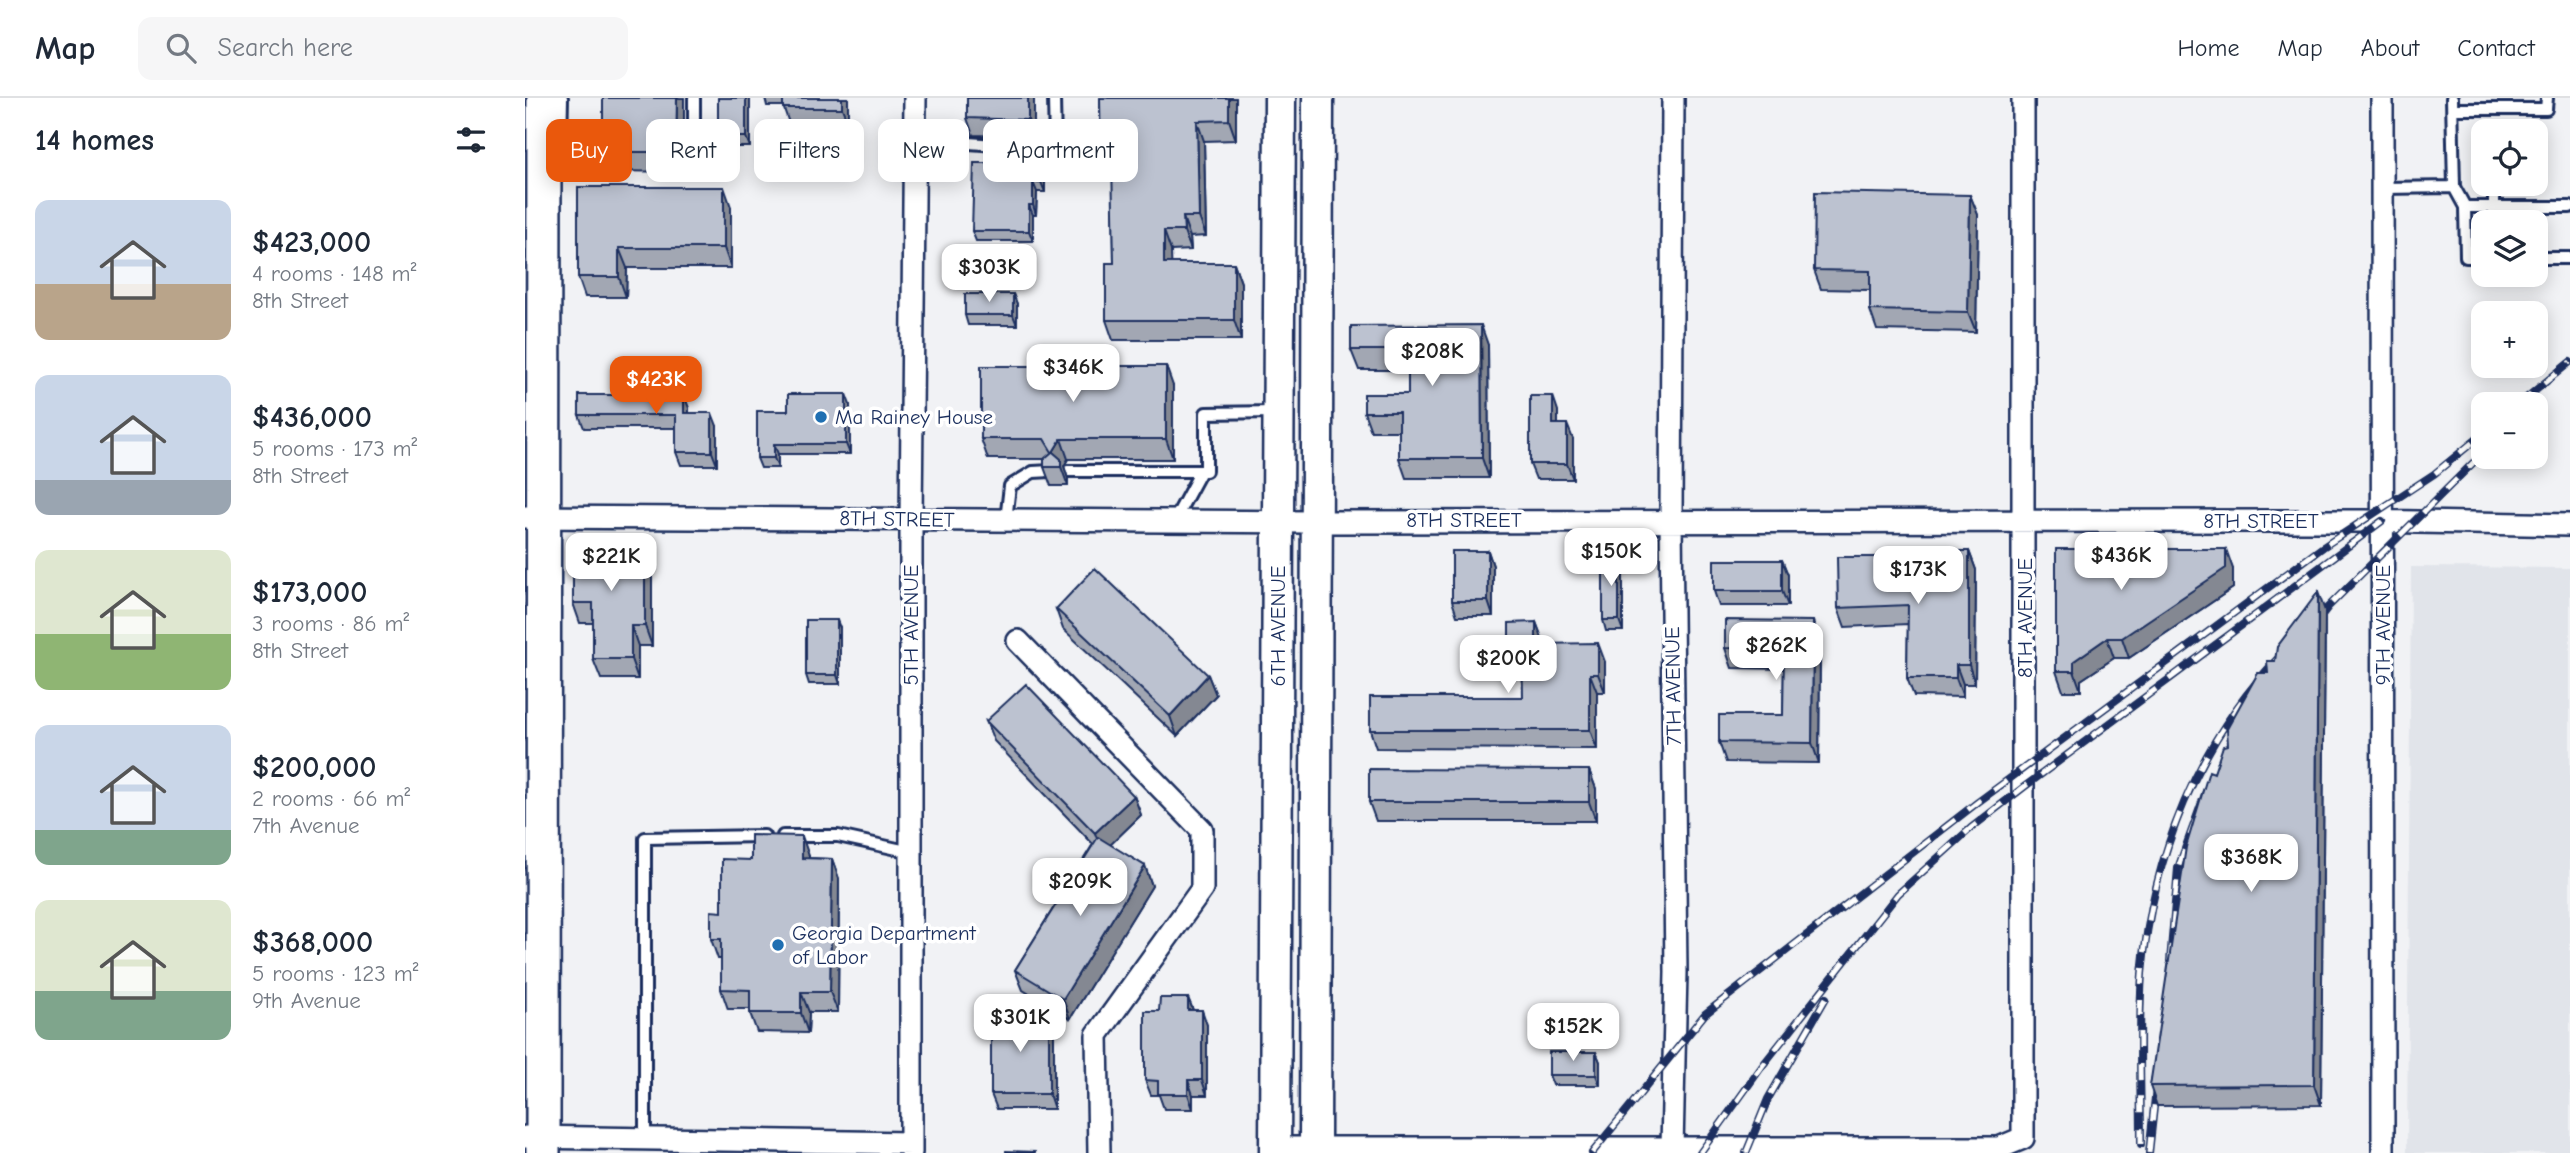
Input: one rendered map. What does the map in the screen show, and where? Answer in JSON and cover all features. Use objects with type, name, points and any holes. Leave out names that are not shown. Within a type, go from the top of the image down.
[{"type":"main road","points":[[537,1143],[533,517],[544,98]]},
{"type":"main road","name":"6TH AVENUE","points":[[1275,1151],[1280,98]]},
{"type":"main road","name":"6TH AVENUE","points":[[1315,1151],[1318,98]]},
{"type":"street","name":"5TH AVENUE","points":[[915,98],[915,119]]},
{"type":"street","name":"7TH AVENUE","points":[[1672,1148],[1676,972],[1671,521],[1673,98]]},
{"type":"street","name":"8TH AVENUE","points":[[1672,1148],[1999,1148],[2023,1138],[2025,523],[2022,98]]},
{"type":"street","name":"9TH AVENUE","points":[[2382,98],[2383,1153]]},
{"type":"street","name":"5TH AVENUE","points":[[911,1148],[911,520],[915,182]]},
{"type":"street","name":"8TH STREET","points":[[533,517],[1278,522],[2382,521],[2570,525]]},
{"type":"street","points":[[1018,641],[1202,830],[1202,889],[1097,1035],[1099,1153]]},
{"type":"street","points":[[537,1143],[645,1139],[680,1146],[911,1148]]},
{"type":"street","points":[[1275,1151],[1672,1148]]},
{"type":"lane","points":[[543,189],[561,143],[562,98]]},
{"type":"lane","points":[[694,98],[694,119]]},
{"type":"lane","points":[[969,143],[1048,149],[1055,146],[1054,98]]},
{"type":"lane","points":[[2471,257],[2466,257],[2465,206],[2455,187],[2453,103],[2497,108],[2546,109],[2547,98]]},
{"type":"lane","points":[[2382,188],[2455,187]]},
{"type":"lane","points":[[2494,196],[2494,207]]},
{"type":"lane","points":[[2465,206],[2570,208]]},
{"type":"lane","points":[[2548,258],[2570,258]]},
{"type":"lane","points":[[1068,471],[1206,471],[1206,413],[1279,412]]},
{"type":"lane","points":[[1006,520],[1010,486],[1033,472],[1051,471]]},
{"type":"lane","points":[[1174,521],[1201,471]]},
{"type":"lane","points":[[645,1139],[645,838],[838,836],[911,852]]},
{"type":"shaded area","points":[[2411,567],[2570,568],[2570,1153],[2407,1153]]},
{"type":"building","points":[[603,98],[677,98],[677,119],[646,119],[646,152],[632,152],[632,119],[603,119]]},
{"type":"building","points":[[718,98],[746,98],[746,137],[740,137],[740,119],[718,119]]},
{"type":"building","points":[[783,98],[842,98],[842,108],[783,108]]},
{"type":"building","points":[[967,98],[1028,98],[1028,119],[967,118]]},
{"type":"building","points":[[1100,98],[1229,98],[1229,120],[1197,121],[1199,217],[1183,217],[1184,231],[1164,231],[1164,263],[1234,263],[1234,320],[1106,320],[1106,263],[1114,263],[1112,182],[1138,182],[1138,119],[1100,119]]},
{"type":"building","points":[[974,163],[983,163],[983,182],[1033,182],[1033,205],[1029,205],[1029,231],[972,231]]},
{"type":"building","points":[[578,187],[724,187],[724,248],[619,248],[619,277],[578,277]]},
{"type":"building","points":[[1815,192],[1970,195],[1968,312],[1870,310],[1870,271],[1814,270]]},
{"type":"building","points":[[965,294],[1013,294],[1013,315],[965,315]]},
{"type":"building","points":[[1481,325],[1482,458],[1399,458],[1399,412],[1364,412],[1364,394],[1408,394],[1408,350],[1351,350],[1351,326]]},
{"type":"building","points":[[981,366],[1166,366],[1166,439],[1061,439],[1053,452],[1061,459],[1061,467],[1044,467],[1044,459],[1052,452],[1044,439],[981,439]]},
{"type":"building","points":[[788,394],[846,394],[846,444],[774,444],[774,458],[757,458],[757,411],[788,411]]},
{"type":"building","points":[[579,395],[684,395],[684,413],[712,413],[712,452],[676,452],[676,415],[579,415]]},
{"type":"building","points":[[1530,396],[1553,396],[1553,424],[1567,424],[1567,464],[1530,464]]},
{"type":"building","points":[[645,542],[645,626],[631,626],[631,659],[593,659],[593,603],[573,603],[573,543]]},
{"type":"building","points":[[2056,549],[2226,549],[2226,568],[2122,638],[2107,638],[2074,661],[2074,671],[2056,671]]},
{"type":"building","points":[[1452,551],[1488,551],[1488,601],[1452,601]]},
{"type":"building","points":[[1922,551],[1969,551],[1969,665],[1956,665],[1956,678],[1907,678],[1908,605],[1838,608],[1837,557],[1878,557],[1878,567],[1922,568]]},
{"type":"building","points":[[1603,557],[1619,557],[1619,620],[1603,620]]},
{"type":"building","points":[[1714,560],[1782,560],[1782,591],[1714,591]]},
{"type":"building","points":[[1095,568],[1208,675],[1170,716],[1056,609]]},
{"type":"building","points":[[2318,592],[2314,1085],[2150,1086],[2186,847],[2209,771],[2214,773],[2223,746],[2228,745],[2227,729],[2258,673],[2268,673],[2267,661],[2275,661],[2277,647]]},
{"type":"building","points":[[806,620],[837,620],[837,675],[806,675]]},
{"type":"building","points":[[1725,620],[1813,621],[1812,743],[1719,742],[1719,715],[1783,715],[1784,649],[1725,648]]},
{"type":"building","points":[[1536,622],[1536,644],[1598,643],[1598,674],[1590,674],[1590,730],[1370,730],[1370,697],[1523,697],[1522,649],[1509,649],[1509,623]]},
{"type":"building","points":[[1026,684],[1134,796],[1095,833],[986,721]]},
{"type":"building","points":[[1369,769],[1589,770],[1589,802],[1369,802]]},
{"type":"building","name":"Georgia Department of Labor","points":[[751,835],[802,836],[802,858],[832,859],[830,992],[801,992],[801,1013],[750,1013],[750,990],[721,989],[721,939],[711,939],[711,911],[722,912],[722,859],[751,860]]},
{"type":"building","points":[[1098,837],[1145,866],[1063,999],[1015,970]]},
{"type":"building","points":[[1160,998],[1188,998],[1188,1010],[1202,1010],[1202,1080],[1188,1080],[1188,1094],[1158,1094],[1158,1081],[1145,1080],[1145,1011],[1159,1011]]},
{"type":"building","points":[[991,1014],[1049,1014],[1049,1094],[991,1094]]},
{"type":"building","points":[[1549,1052],[1596,1052],[1596,1075],[1549,1075]]},
{"type":"building","points":[[1035,1152],[1035,1153],[1006,1153]]},
{"type":"railway","points":[[2534,392],[2570,362]]},
{"type":"railway","points":[[1592,1153],[1705,1014],[1978,802],[2323,547],[2434,474],[2471,444]]},
{"type":"railway","points":[[2312,628],[2328,607],[2471,465]]},
{"type":"railway","points":[[1700,1153],[1763,1065],[1898,894],[1971,828],[2024,787],[2382,521]]},
{"type":"railway","points":[[2141,1144],[2142,974],[2147,930],[2168,844],[2203,762],[2252,688],[2281,655]]},
{"type":"railway","points":[[2170,961],[2178,868],[2206,791]]},
{"type":"railway","points":[[1746,1153],[1768,1099],[1826,998]]},
{"type":"railway","points":[[2149,1153],[2157,1079]]},
{"type":"place","name":"Ma Rainey House","points":[[821,417]]},
{"type":"place","name":"Georgia Department of Labor","points":[[778,945]]}]
